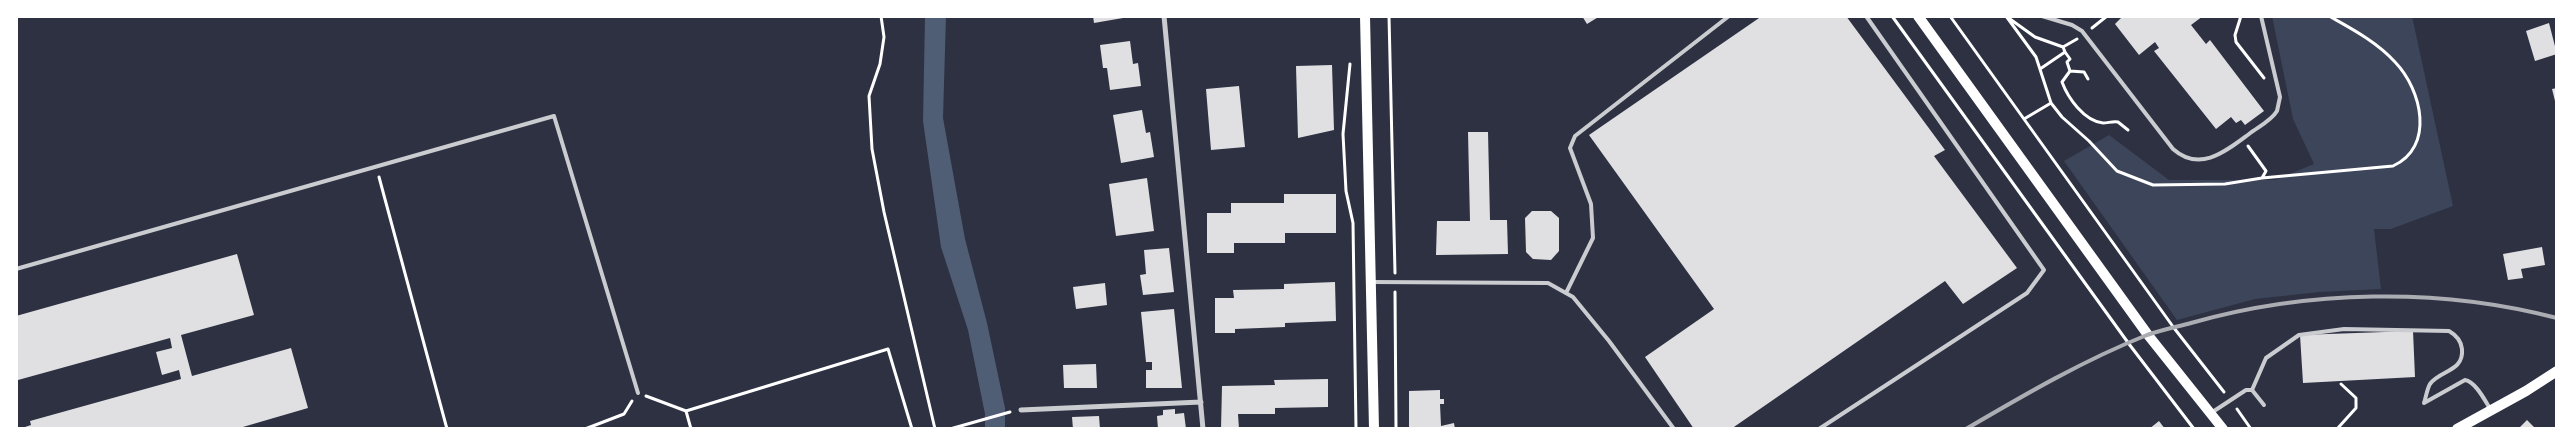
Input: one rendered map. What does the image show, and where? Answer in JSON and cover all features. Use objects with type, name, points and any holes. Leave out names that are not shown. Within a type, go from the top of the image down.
[{"type":"main road","points":[[1366,16],[1374,429]]},
{"type":"main road","points":[[1918,16],[2148,335],[2223,429]]},
{"type":"main road","points":[[2457,429],[2557,371]]},
{"type":"street","points":[[1164,16],[1203,429]]},
{"type":"street","points":[[1021,410],[1201,402]]},
{"type":"lane","points":[[1566,293],[1593,238],[1591,204],[1570,148],[1575,136],[1729,16]]},
{"type":"lane","points":[[1819,429],[2027,293],[2044,270],[1866,16]]},
{"type":"lane","points":[[2042,16],[2072,25],[2082,31],[2178,153],[2189,159],[2211,159],[2275,115],[2280,102],[2261,16]]},
{"type":"lane","points":[[16,269],[554,116],[638,393]]},
{"type":"lane","points":[[1371,282],[1548,283],[1573,297],[1609,341],[1674,429]]},
{"type":"lane","points":[[2252,390],[2266,358],[2299,335],[2344,329],[2449,330],[2455,334],[2462,346],[2461,360],[2453,370],[2435,379],[2429,386],[2424,403],[2465,380],[2470,381],[2491,411]]},
{"type":"lane","points":[[2211,413],[2246,390],[2252,390]]},
{"type":"lane","points":[[2252,390],[2264,405]]},
{"type":"path","points":[[881,16],[884,37],[880,64],[869,96],[872,148],[935,429]]},
{"type":"path","points":[[1389,16],[1396,429]]},
{"type":"path","points":[[1892,16],[2123,336],[2194,429]]},
{"type":"path","points":[[1950,16],[2174,328],[2252,429]]},
{"type":"path","points":[[2006,16],[2036,57],[2052,103],[2062,117],[2089,141],[2116,171],[2153,184],[2179,185],[2225,184],[2262,178],[2393,166],[2404,161],[2418,140],[2420,114],[2407,79],[2396,63],[2368,39],[2329,16]]},
{"type":"path","points":[[2241,16],[2235,35],[2236,42],[2266,80]]},
{"type":"path","points":[[2063,47],[2070,59],[2068,62],[2070,71],[2062,82],[2075,105],[2088,117],[2102,123],[2118,122],[2128,130]]},
{"type":"path","points":[[2040,69],[2065,52]]},
{"type":"path","points":[[1350,62],[1343,134],[1346,191],[1353,223],[1356,429]]},
{"type":"path","points":[[2070,71],[2084,72],[2088,80]]},
{"type":"path","points":[[2024,119],[2052,103]]},
{"type":"path","points":[[2242,139],[2266,171],[2262,178]]},
{"type":"path","points":[[376,166],[447,429]]},
{"type":"path","points":[[585,429],[624,414],[638,393],[686,411],[888,349],[912,429]]},
{"type":"path","points":[[2337,429],[2356,408],[2356,398],[2341,384]]},
{"type":"path","points":[[950,429],[1021,410]]},
{"type":"path","points":[[686,411],[691,429]]},
{"type":"shaded area","points":[[925,16],[946,16],[943,118],[965,239],[987,323],[1005,408],[1005,429],[985,429],[985,414],[968,330],[941,247],[923,121]]},
{"type":"shaded area","points":[[2272,16],[2412,16],[2453,206],[2391,229],[2374,229],[2381,289],[2320,292],[2255,299],[2177,320],[2064,161],[2109,135],[2169,180],[2275,180],[2314,164],[2293,119]]},
{"type":"building","points":[[1093,16],[1123,16],[1123,18],[1094,23]]},
{"type":"building","points":[[1582,16],[1600,16],[1587,24]]},
{"type":"building","points":[[1762,16],[1846,16],[1945,150],[1934,156],[2017,268],[1963,304],[1945,281],[1731,429],[1694,429],[1645,357],[1714,309],[1589,135]]},
{"type":"building","points":[[2123,16],[2203,16],[2191,25],[2206,44],[2210,40],[2264,111],[2245,125],[2241,120],[2236,123],[2231,117],[2216,129],[2154,51],[2159,48],[2155,42],[2139,55],[2115,24]]},
{"type":"building","points":[[2549,23],[2557,54],[2535,61],[2526,31]]},
{"type":"building","points":[[1130,41],[1133,64],[1138,63],[1141,86],[1110,90],[1107,68],[1103,68],[1100,45]]},
{"type":"building","points":[[1332,65],[1334,130],[1298,138],[1296,66]]},
{"type":"building","points":[[1239,86],[1245,147],[1211,150],[1206,89]]},
{"type":"building","points":[[2557,88],[2557,105],[2556,105],[2552,89]]},
{"type":"building","points":[[1142,110],[1146,133],[1150,132],[1154,157],[1121,163],[1113,115]]},
{"type":"building","points":[[1468,132],[1488,132],[1490,220],[1507,220],[1508,254],[1436,255],[1437,221],[1470,221]]},
{"type":"building","points":[[1147,178],[1154,231],[1116,236],[1109,184]]},
{"type":"building","points":[[1284,194],[1336,194],[1336,233],[1285,233],[1285,243],[1234,243],[1234,253],[1207,253],[1207,213],[1231,213],[1231,203],[1284,203]]},
{"type":"building","points":[[1532,211],[1551,211],[1559,218],[1559,251],[1551,260],[1533,259],[1526,252],[1525,218]]},
{"type":"building","points":[[2542,247],[2545,265],[2521,269],[2523,278],[2508,280],[2503,254]]},
{"type":"building","points":[[1169,248],[1174,292],[1143,295],[1140,275],[1146,274],[1144,250]]},
{"type":"building","points":[[237,254],[254,315],[181,335],[192,376],[291,348],[308,408],[236,429],[19,429],[31,425],[30,421],[181,379],[179,370],[162,375],[156,352],[172,348],[170,338],[18,380],[16,316]]},
{"type":"building","points":[[1335,282],[1336,321],[1285,323],[1285,327],[1235,329],[1235,333],[1215,333],[1215,298],[1234,298],[1233,290],[1284,289],[1284,284]]},
{"type":"building","points":[[1105,283],[1107,305],[1076,309],[1073,287]]},
{"type":"building","points":[[1174,309],[1182,388],[1146,388],[1146,370],[1152,370],[1152,362],[1146,362],[1141,312]]},
{"type":"building","points":[[2413,331],[2415,377],[2303,383],[2300,335]]},
{"type":"building","points":[[1096,364],[1097,388],[1064,388],[1063,365]]},
{"type":"building","points":[[1328,379],[1328,407],[1275,408],[1275,414],[1238,414],[1239,429],[1221,429],[1222,386],[1275,385],[1274,380]]},
{"type":"building","points":[[1440,390],[1440,399],[1444,399],[1444,404],[1440,404],[1441,426],[1454,423],[1455,429],[1409,429],[1409,391]]},
{"type":"building","points":[[1175,409],[1175,414],[1184,413],[1186,429],[1158,429],[1157,416],[1163,415],[1163,410]]},
{"type":"building","points":[[1099,416],[1100,429],[1073,429],[1072,417]]},
{"type":"building","points":[[2527,420],[2536,429],[2518,429]]},
{"type":"building","points":[[2159,421],[2165,429],[2149,429]]},
{"type":"railway","points":[[1966,429],[2100,355],[2147,335],[2235,312],[2281,304],[2373,296],[2420,297],[2466,301],[2512,308],[2557,318]]}]
